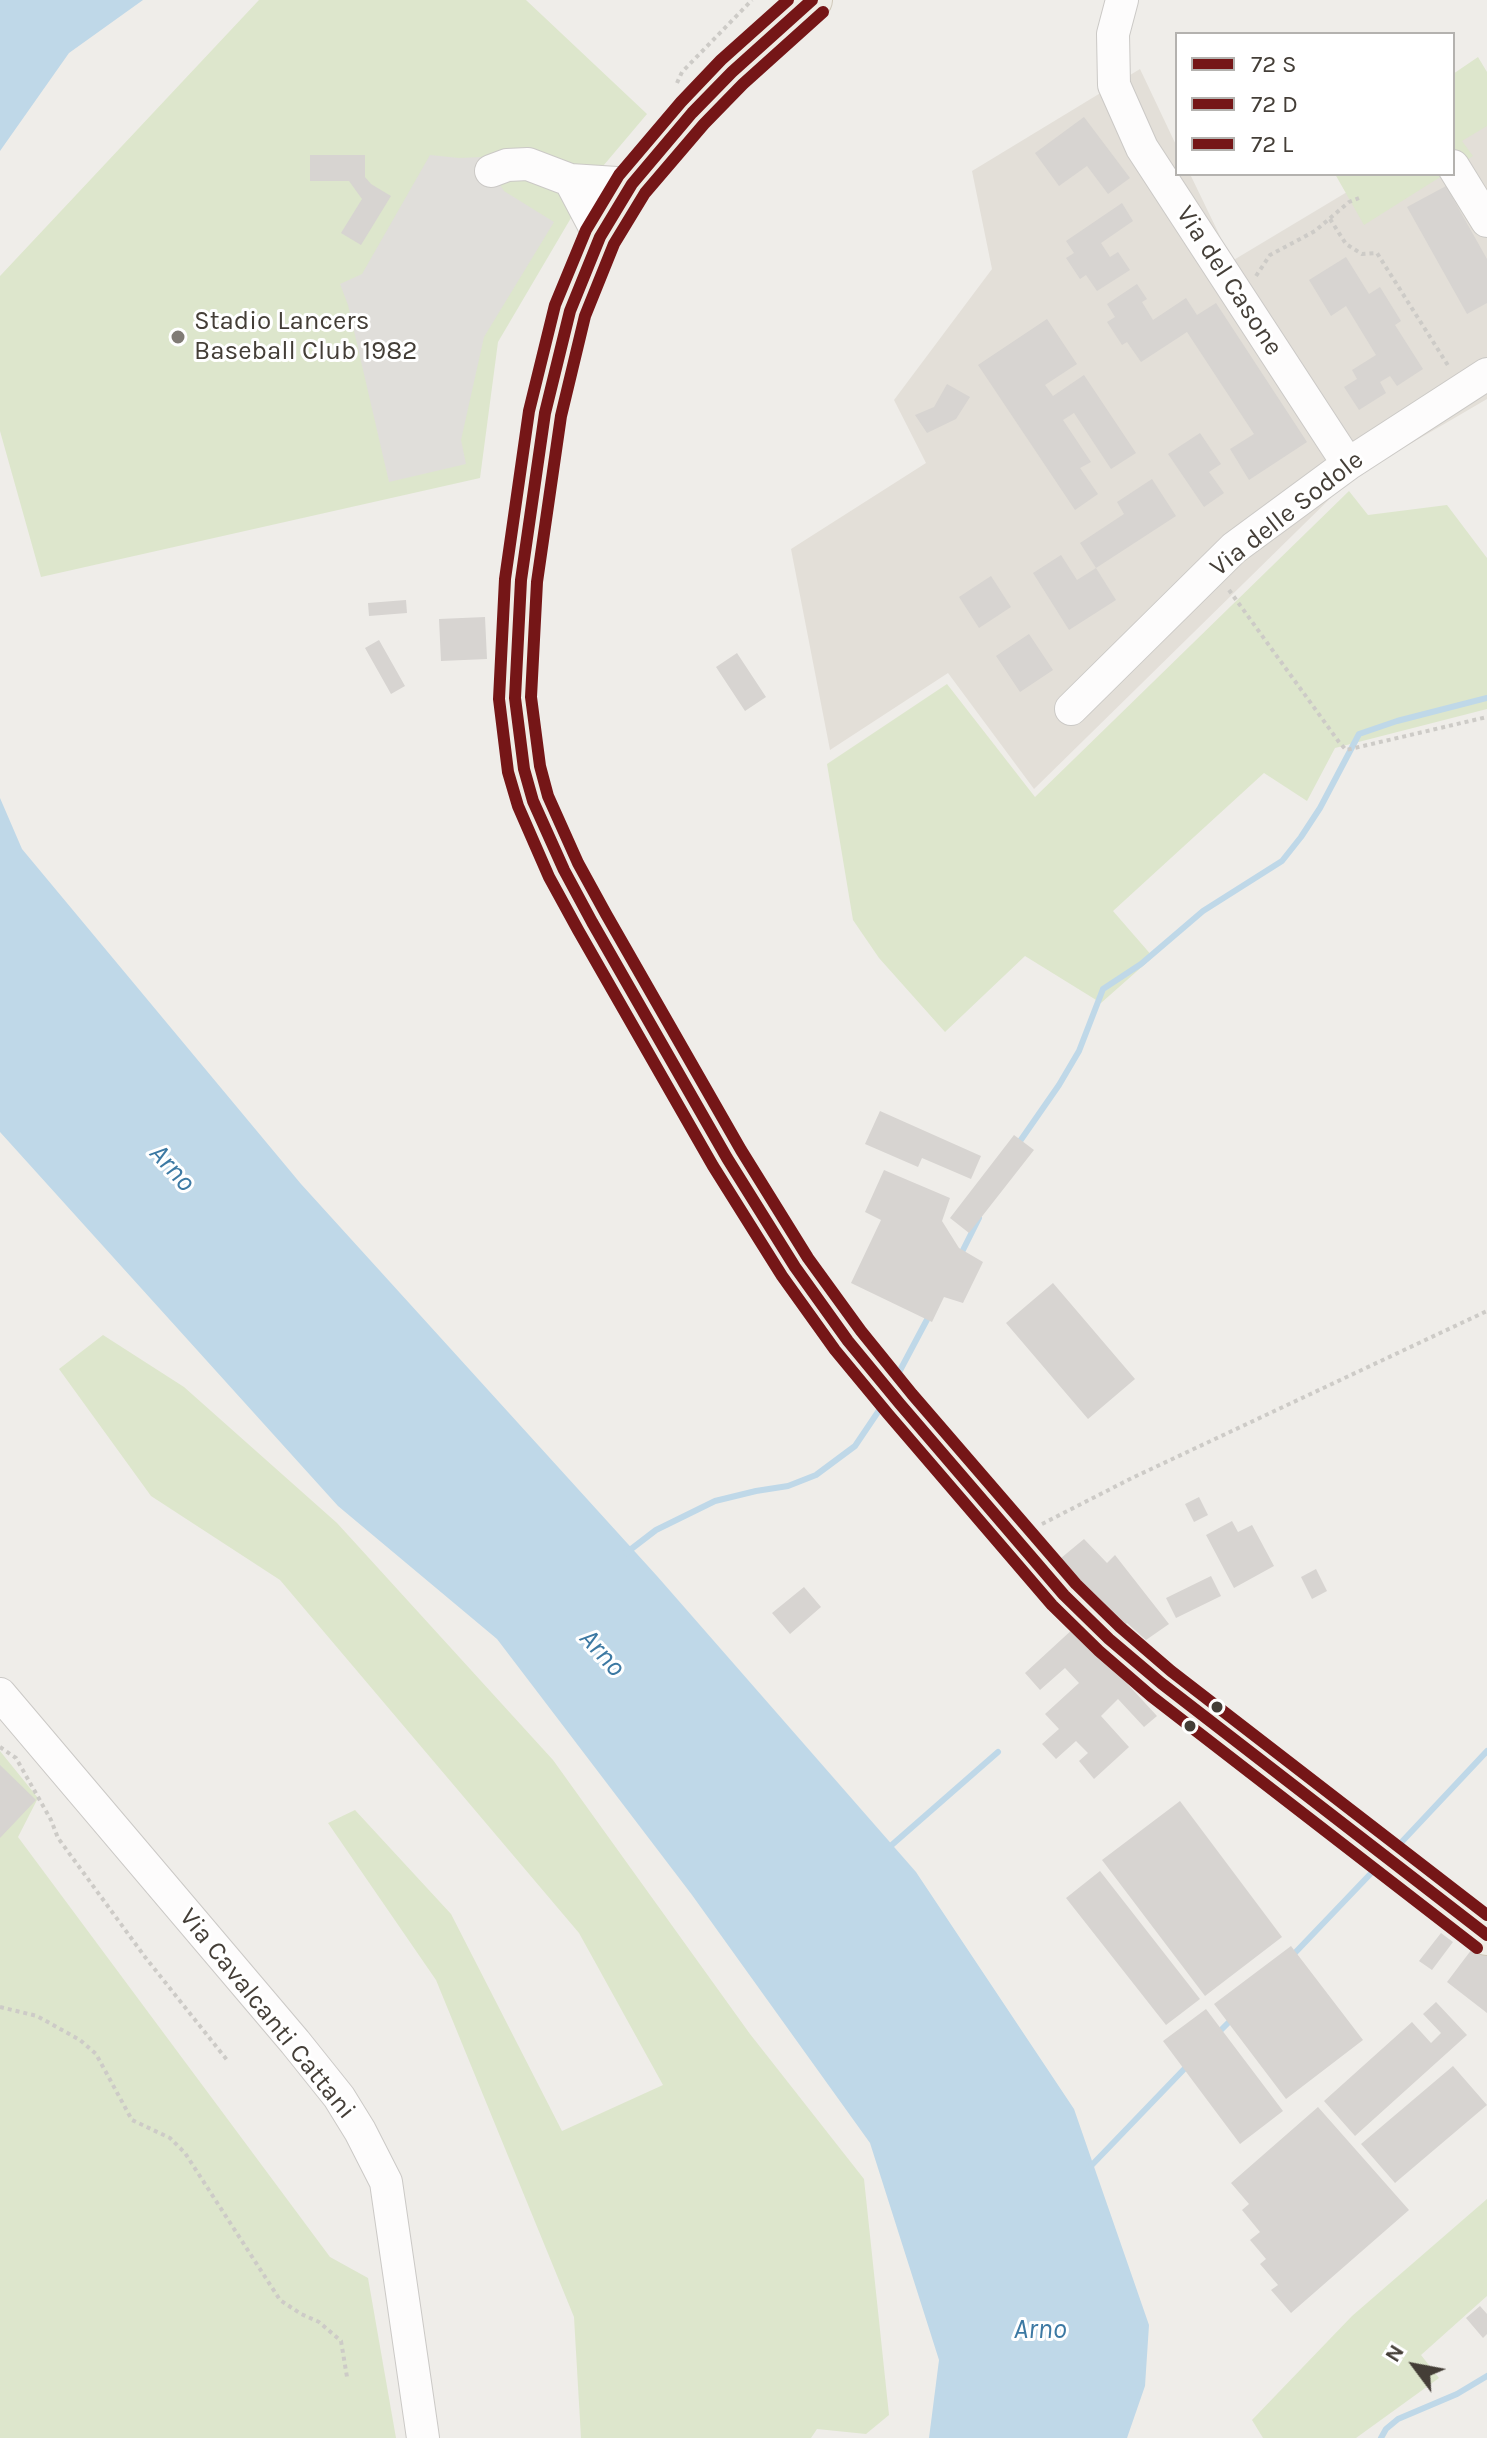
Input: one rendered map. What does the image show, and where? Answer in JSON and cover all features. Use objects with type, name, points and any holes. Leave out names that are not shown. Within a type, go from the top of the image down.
[{"type":"main road","points":[[812,0],[732,72],[632,184],[600,237],[570,311],[535,474],[521,580],[515,698],[524,769],[533,801],[592,922],[727,1158],[795,1267],[848,1341],[1064,1595],[1109,1639],[1487,1935]]},
{"type":"street","name":"Via del Casone","points":[[1122,0],[1113,34],[1114,85],[1142,148],[1348,464]]},
{"type":"street","points":[[491,171],[507,165],[528,164],[570,180],[632,184]]},
{"type":"street","points":[[1455,169],[1487,221]]},
{"type":"street","points":[[570,180],[600,237]]},
{"type":"street","name":"Via delle Sodole","points":[[1071,709],[1234,548],[1348,464],[1475,382]]},
{"type":"street","name":"Via Cavalcanti Cattani","points":[[0,1694],[295,2042],[339,2097],[360,2131],[386,2182],[423,2438]]},
{"type":"path","points":[[1239,296],[1264,267],[1270,255],[1315,231],[1349,202],[1359,198]]},
{"type":"path","points":[[1330,219],[1346,244],[1362,254],[1377,253],[1475,382]]},
{"type":"path","points":[[1213,569],[1346,750],[1487,717]]},
{"type":"path","points":[[1016,1537],[1132,1478],[1487,1311]]},
{"type":"path","points":[[0,1747],[16,1758],[58,1838],[145,1957],[227,2060]]},
{"type":"path","points":[[0,2007],[37,2016],[80,2040],[96,2054],[132,2120],[170,2138],[185,2153],[280,2300],[319,2322],[341,2341],[347,2377]]},
{"type":"shaded area","points":[[1140,69],[1175,143],[1175,176],[1191,176],[1232,261],[1374,176],[1455,176],[1455,127],[1487,108],[1487,399],[1350,479],[1034,789],[948,673],[830,750],[791,549],[926,463],[894,400],[992,269],[972,171]]},
{"type":"shaded area","points":[[430,155],[483,157],[504,191],[554,222],[484,337],[461,440],[466,464],[389,482],[348,305],[340,284],[362,274]]},
{"type":"green space","points":[[259,0],[526,0],[647,114],[598,172],[498,342],[480,478],[41,577],[0,431],[0,276]]},
{"type":"green space","points":[[1478,57],[1487,72],[1487,126],[1462,141],[1473,156],[1455,168],[1455,73]]},
{"type":"green space","points":[[1336,176],[1442,176],[1364,225]]},
{"type":"green space","points":[[1349,491],[1368,515],[1447,505],[1487,558],[1487,709],[1335,748],[1307,801],[1264,773],[1113,911],[1153,957],[1101,1003],[1025,956],[945,1032],[879,958],[853,920],[827,764],[947,684],[1035,797]]},
{"type":"green space","points":[[103,1335],[184,1387],[337,1523],[553,1760],[750,2034],[864,2179],[889,2415],[866,2434],[817,2429],[811,2438],[581,2438],[574,2317],[436,1980],[328,1823],[355,1810],[451,1914],[562,2131],[663,2085],[579,1933],[280,1580],[151,1496],[59,1369]]},
{"type":"green space","points":[[0,1751],[38,1798],[18,1837],[330,2257],[368,2278],[396,2438],[0,2438]]},
{"type":"green space","points":[[1487,2199],[1487,2296],[1421,2355],[1439,2378],[1356,2438],[1263,2438],[1252,2420],[1352,2316]]},
{"type":"water","points":[[0,0],[143,0],[69,53],[0,151]]},
{"type":"water","name":"Arno","points":[[0,798],[22,849],[301,1184],[657,1576],[916,1872],[1074,2109],[1149,2325],[1145,2386],[1127,2438],[929,2438],[939,2360],[870,2143],[692,1895],[497,1639],[338,1506],[0,1132]]},
{"type":"building","points":[[1084,117],[1130,178],[1108,194],[1087,166],[1059,186],[1035,153]]},
{"type":"building","points":[[310,155],[365,155],[365,177],[391,196],[361,245],[341,233],[362,199],[349,181],[310,181]]},
{"type":"building","points":[[1446,186],[1487,259],[1487,303],[1467,314],[1407,207]]},
{"type":"building","points":[[1122,203],[1133,221],[1101,243],[1110,257],[1118,252],[1130,270],[1097,291],[1086,275],[1080,279],[1066,258],[1074,253],[1066,241]]},
{"type":"building","points":[[1346,257],[1369,294],[1380,287],[1401,321],[1395,325],[1423,369],[1397,386],[1390,376],[1380,382],[1386,393],[1359,410],[1344,387],[1357,379],[1352,370],[1376,355],[1346,306],[1331,316],[1309,280]]},
{"type":"building","points":[[1137,284],[1147,299],[1142,302],[1153,320],[1186,298],[1197,315],[1216,303],[1307,442],[1249,480],[1230,449],[1254,434],[1187,332],[1141,362],[1127,342],[1122,345],[1107,322],[1115,317],[1107,304]]},
{"type":"building","points":[[1047,319],[1077,364],[1045,385],[1053,396],[1084,375],[1136,453],[1111,469],[1074,413],[1063,420],[1091,462],[1080,468],[1098,494],[1075,510],[978,365]]},
{"type":"building","points":[[947,384],[970,397],[956,419],[927,433],[915,415],[934,407]]},
{"type":"building","points":[[1200,433],[1221,464],[1209,472],[1224,493],[1204,507],[1168,454]]},
{"type":"building","points":[[1152,479],[1176,516],[1096,568],[1080,543],[1124,514],[1117,502]]},
{"type":"building","points":[[1061,555],[1077,580],[1096,568],[1116,600],[1069,630],[1033,573]]},
{"type":"building","points":[[991,576],[1011,607],[979,628],[959,597]]},
{"type":"building","points":[[406,600],[407,613],[369,616],[368,603]]},
{"type":"building","points":[[485,617],[487,659],[441,661],[439,619]]},
{"type":"building","points":[[1029,634],[1053,670],[1020,692],[996,656]]},
{"type":"building","points":[[379,640],[405,686],[391,694],[365,648]]},
{"type":"building","points":[[737,653],[766,697],[745,711],[716,667]]},
{"type":"building","points":[[880,1111],[981,1156],[971,1179],[922,1158],[918,1167],[865,1144]]},
{"type":"building","points":[[1014,1135],[1034,1150],[969,1233],[950,1218]]},
{"type":"building","points":[[884,1170],[950,1198],[942,1221],[959,1248],[983,1262],[963,1303],[944,1297],[932,1322],[851,1283],[881,1220],[865,1212]]},
{"type":"building","points":[[1053,1283],[1135,1379],[1088,1419],[1006,1323]]},
{"type":"building","points":[[1199,1497],[1208,1515],[1194,1522],[1185,1504]]},
{"type":"building","points":[[1232,1521],[1238,1532],[1252,1525],[1274,1566],[1234,1588],[1206,1535]]},
{"type":"building","points":[[1084,1539],[1107,1563],[1115,1555],[1169,1624],[1146,1640],[1127,1623],[1119,1630],[1055,1563]]},
{"type":"building","points":[[1316,1569],[1327,1591],[1312,1599],[1301,1577]]},
{"type":"building","points":[[1211,1576],[1221,1596],[1176,1618],[1166,1598]]},
{"type":"building","points":[[804,1587],[821,1607],[790,1634],[772,1613]]},
{"type":"building","points":[[1075,1627],[1157,1716],[1144,1727],[1118,1699],[1101,1716],[1129,1747],[1094,1779],[1079,1761],[1088,1753],[1076,1741],[1056,1759],[1042,1744],[1059,1729],[1045,1714],[1079,1683],[1065,1668],[1040,1690],[1025,1673]]},
{"type":"building","points":[[0,1765],[36,1800],[0,1838]]},
{"type":"building","points":[[1180,1801],[1282,1937],[1205,1996],[1102,1860]]},
{"type":"building","points":[[1100,1871],[1200,1999],[1166,2025],[1066,1898]]},
{"type":"building","points":[[1441,1933],[1453,1942],[1432,1970],[1419,1961]]},
{"type":"building","points":[[1475,1945],[1487,1955],[1487,2013],[1447,1982]]},
{"type":"building","points":[[1291,1946],[1363,2040],[1286,2099],[1214,2004]]},
{"type":"building","points":[[1436,2002],[1467,2035],[1355,2136],[1324,2101],[1412,2022],[1431,2043],[1441,2033],[1423,2014]]},
{"type":"building","points":[[1206,2009],[1283,2111],[1240,2144],[1163,2041]]},
{"type":"building","points":[[1453,2066],[1487,2105],[1395,2183],[1361,2144]]},
{"type":"building","points":[[1318,2107],[1409,2210],[1291,2313],[1271,2290],[1278,2285],[1260,2264],[1266,2259],[1250,2240],[1260,2232],[1242,2210],[1249,2204],[1231,2183]]},
{"type":"building","points":[[1480,2306],[1487,2314],[1487,2334],[1483,2338],[1466,2318]]},
{"type":"waterway","points":[[1018,1144],[1079,1051],[1103,989],[1141,964],[1203,911],[1282,861],[1320,808],[1359,734],[1487,698]]},
{"type":"waterway","points":[[959,1258],[979,1218]]},
{"type":"waterway","points":[[896,1378],[930,1314]]},
{"type":"waterway","points":[[626,1553],[656,1530],[715,1501],[788,1486],[816,1475],[855,1446],[882,1406]]},
{"type":"waterway","points":[[1396,1848],[1487,1751]]},
{"type":"waterway","points":[[886,1850],[998,1752]]},
{"type":"waterway","points":[[1291,1957],[1377,1867]]},
{"type":"waterway","points":[[1216,2035],[1234,2017]]},
{"type":"waterway","points":[[1089,2168],[1189,2064]]},
{"type":"waterway","points":[[1381,2438],[1398,2419],[1457,2394],[1487,2376]]},
{"type":"transit line","points":[[788,0],[721,60],[619,175],[586,230],[555,305],[529,411],[505,579],[499,699],[508,772],[518,806],[549,877],[713,1166],[782,1276],[835,1350],[888,1414],[1052,1605],[1099,1651],[1151,1696],[1477,1948]]},
{"type":"transit line","points":[[812,0],[732,72],[692,113],[632,184],[600,237],[570,311],[545,413],[521,580],[515,698],[524,769],[533,801],[592,922],[727,1158],[795,1267],[848,1341],[900,1404],[1064,1595],[1109,1639],[1161,1683],[1487,1935]]},
{"type":"transit line","points":[[823,12],[743,84],[645,193],[614,244],[585,316],[561,416],[537,582],[531,697],[540,766],[548,796],[578,863],[741,1150],[808,1258],[912,1394],[1076,1584],[1120,1627],[1171,1671],[1487,1915]]},
{"type":"place","name":"Stadio Lancers Baseball Club 1982","points":[[178,337]]}]
